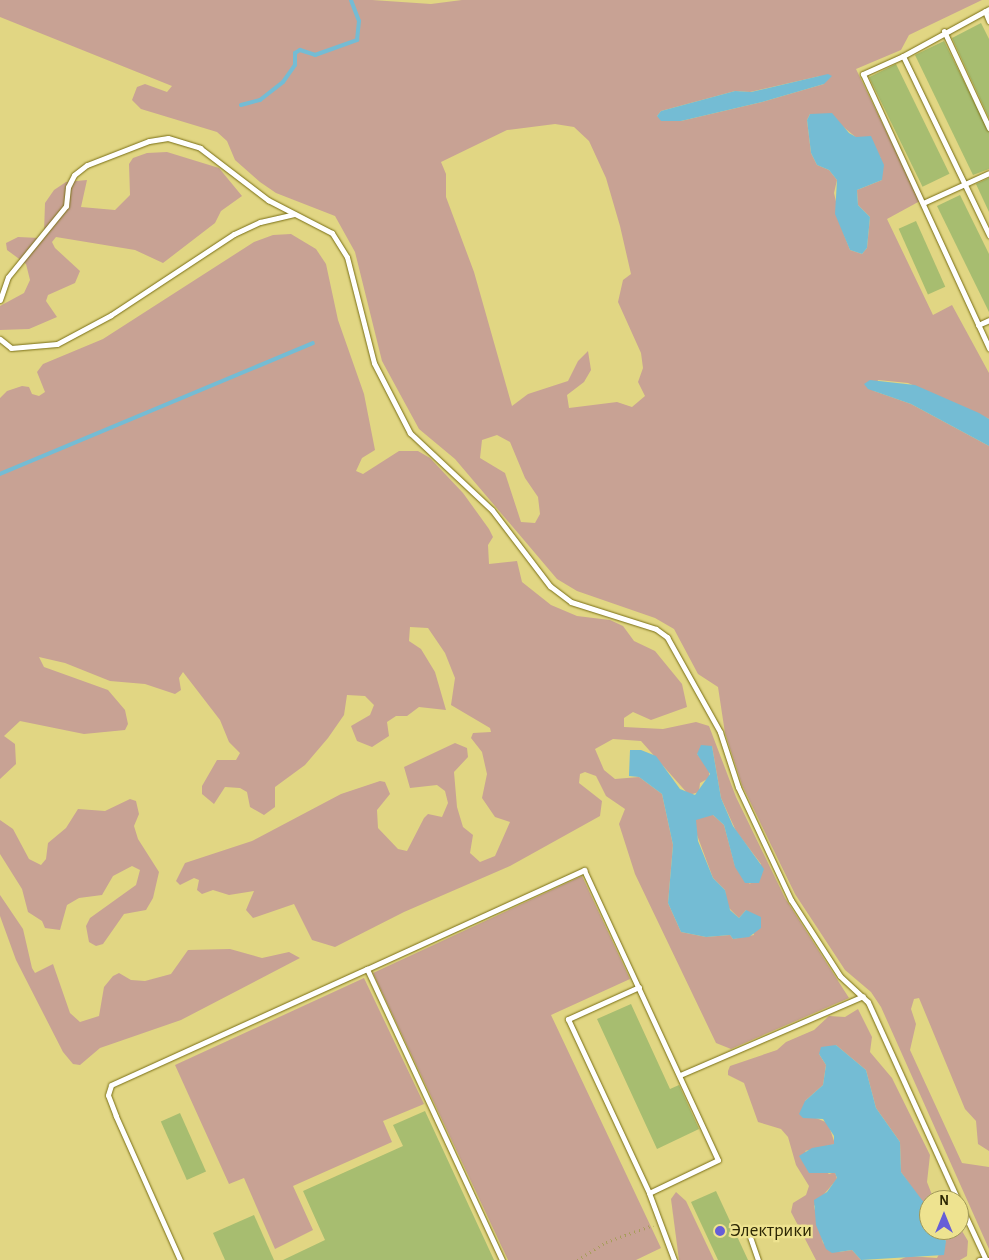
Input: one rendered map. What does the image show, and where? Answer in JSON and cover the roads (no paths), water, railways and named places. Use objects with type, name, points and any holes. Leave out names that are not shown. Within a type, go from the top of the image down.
[{"type":"lane","points":[[989,21],[987,10],[944,31],[903,56],[863,74],[989,348]]},
{"type":"lane","points":[[944,31],[989,128]]},
{"type":"lane","points":[[903,56],[989,235]]},
{"type":"lane","points":[[0,300],[8,277],[66,206],[74,175],[87,165],[149,142],[168,138],[200,148],[254,190],[294,214],[325,227],[343,248],[374,363],[410,433],[492,510],[550,586],[571,602],[656,629],[667,637],[720,732],[738,787],[792,900],[840,976],[863,996],[954,1190]]},
{"type":"lane","points":[[922,203],[989,173]]},
{"type":"lane","points":[[0,339],[11,348],[57,344],[110,315],[234,234],[260,222],[294,214]]},
{"type":"lane","points":[[978,325],[989,320]]},
{"type":"lane","points":[[180,1260],[116,1116],[108,1095],[111,1085],[584,870],[718,1160],[649,1193]]},
{"type":"lane","points":[[367,969],[502,1260]]},
{"type":"lane","points":[[639,987],[568,1019],[649,1193],[674,1260]]},
{"type":"lane","points":[[680,1076],[863,996]]},
{"type":"lane","points":[[969,1224],[984,1259]]},
{"type":"lane","points":[[748,1231],[758,1260]]},
{"type":"water","points":[[828,74],[832,76],[824,84],[762,102],[681,121],[661,121],[657,116],[661,111],[735,91],[751,92]]},
{"type":"water","points":[[832,113],[849,133],[856,137],[871,136],[884,165],[882,180],[857,190],[858,205],[870,217],[867,248],[862,254],[850,250],[835,214],[837,180],[829,170],[817,165],[811,153],[807,120],[810,114]]},
{"type":"water","points":[[870,380],[915,385],[979,413],[989,419],[989,446],[911,404],[868,389],[864,384]]},
{"type":"water","points":[[701,745],[712,746],[721,798],[733,826],[764,869],[759,883],[745,883],[735,867],[724,825],[713,815],[696,820],[698,841],[713,878],[725,890],[730,910],[739,918],[746,910],[761,917],[761,928],[749,937],[733,939],[730,935],[706,937],[681,932],[668,903],[673,845],[662,794],[639,777],[629,776],[630,750],[641,750],[656,756],[680,789],[695,795],[710,774],[697,754]]},
{"type":"water","points":[[836,1045],[866,1070],[876,1108],[900,1142],[901,1172],[919,1196],[919,1240],[945,1240],[944,1255],[861,1260],[852,1250],[832,1253],[826,1249],[816,1225],[814,1200],[827,1192],[837,1178],[835,1173],[809,1173],[799,1156],[812,1148],[834,1144],[834,1136],[823,1119],[803,1118],[799,1114],[805,1101],[823,1085],[826,1065],[819,1054],[821,1047]]},
{"type":"waterway","points":[[241,105],[260,100],[283,82],[295,65],[295,53],[300,50],[315,55],[357,40],[359,21],[351,0]]},
{"type":"waterway","points":[[0,474],[313,343]]},
{"type":"place","name":"Электрики","points":[[720,1231]]}]
